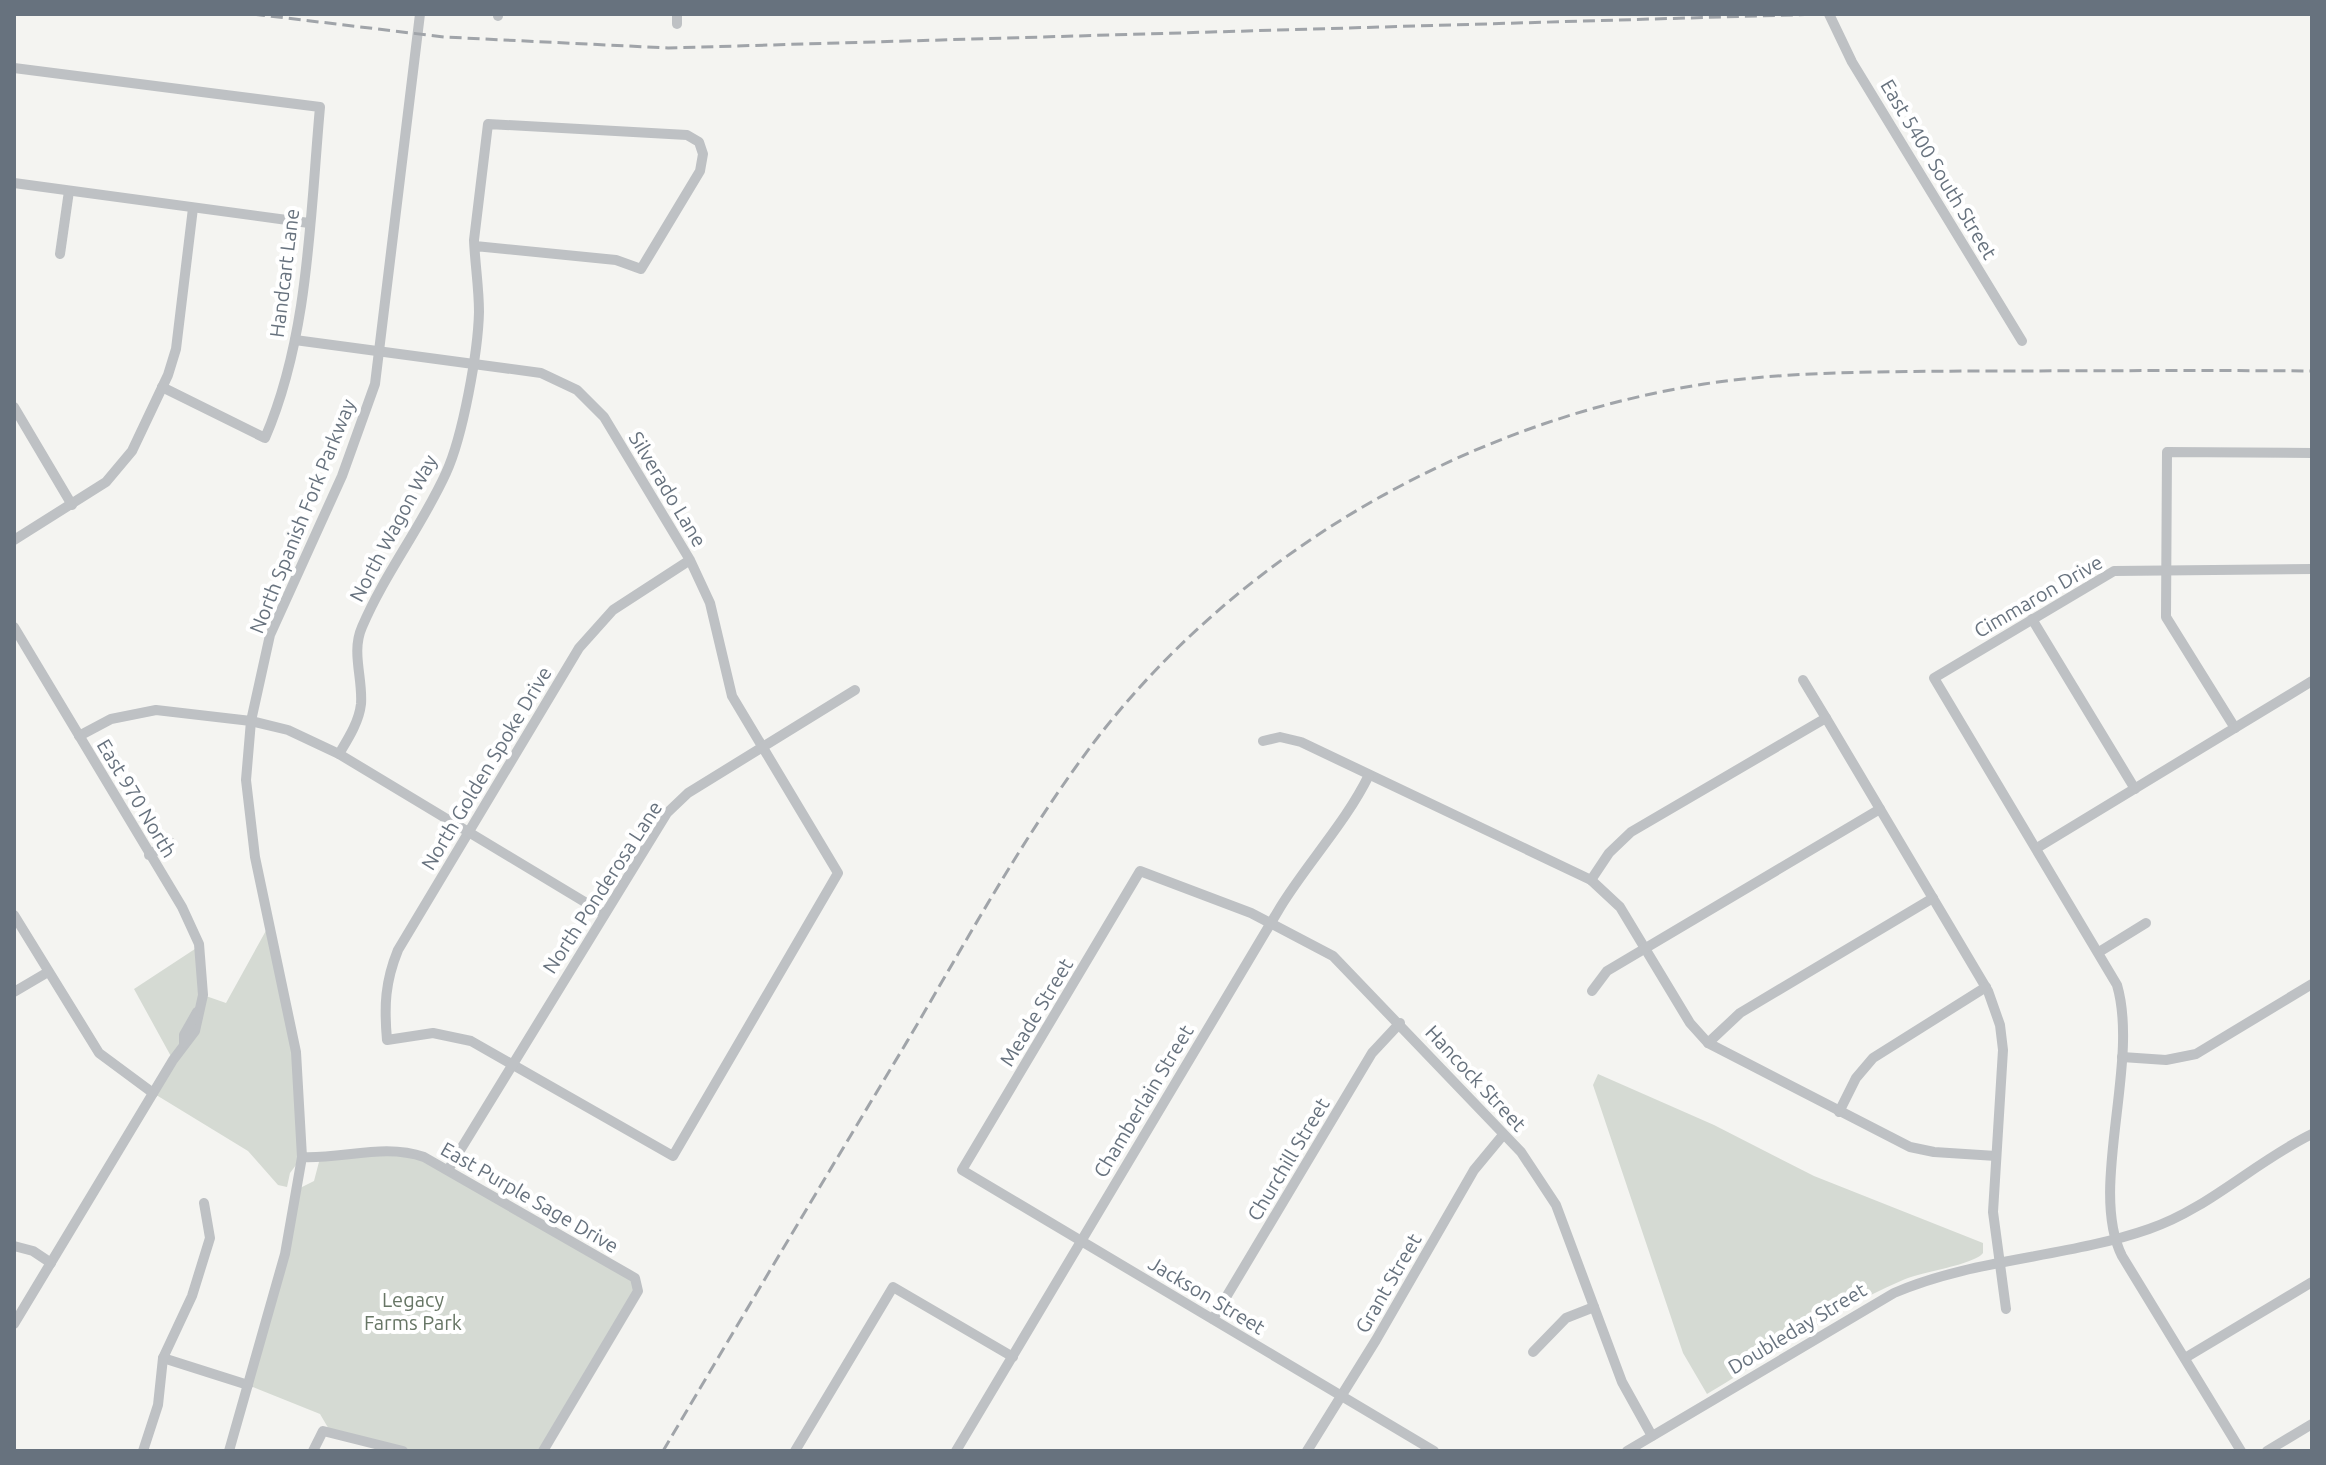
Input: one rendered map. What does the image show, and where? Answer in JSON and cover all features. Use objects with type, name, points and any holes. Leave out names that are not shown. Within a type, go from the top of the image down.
[{"type":"street","name":"North Spanish Fork Parkway","points":[[229,1451],[285,1254],[302,1157],[296,1052],[255,857],[246,780],[251,721],[270,635],[356,440],[375,384],[420,14]]},
{"type":"street","name":"East 5400 South Street","points":[[1829,14],[1852,62],[2022,341]]},
{"type":"street","name":"Handcart Lane","points":[[14,68],[320,107],[295,340],[285,383],[265,438],[162,387]]},
{"type":"street","name":"North Wagon Way","points":[[339,754],[361,708],[356,654],[360,630],[448,469],[479,317],[475,246],[488,124],[687,135],[699,142],[703,154],[700,171],[641,269],[616,260],[475,246]]},
{"type":"street","points":[[14,183],[309,223]]},
{"type":"street","points":[[60,254],[69,191]]},
{"type":"street","points":[[14,540],[72,505],[120,468],[162,387],[176,349],[193,208]]},
{"type":"street","name":"Silverado Lane","points":[[295,340],[541,373],[559,380],[593,404],[690,560],[710,603],[732,696],[838,873],[673,1156],[514,1063]]},
{"type":"street","points":[[14,407],[72,505]]},
{"type":"street","points":[[2235,728],[2166,617],[2167,452],[2312,453]]},
{"type":"street","name":"North Golden Spoke Drive","points":[[514,1063],[488,1048],[451,1035],[413,1034],[387,1040],[386,978],[398,950],[579,648],[595,627],[629,598],[690,560]]},
{"type":"street","name":"Cimmaron Drive","points":[[2037,848],[1934,678],[2114,571],[2312,569]]},
{"type":"street","points":[[2032,619],[2135,789]]},
{"type":"street","name":"East 970 North","points":[[14,627],[191,923],[203,973],[203,995],[184,1035],[184,1043],[153,1093]]},
{"type":"street","points":[[1803,680],[1986,987],[2003,1037],[1993,1212],[1997,1262],[2006,1309]]},
{"type":"street","points":[[2241,1451],[2115,1238],[2111,1207],[2124,1018],[2121,997],[2099,952],[2037,848],[2312,681]]},
{"type":"street","name":"North Ponderosa Lane","points":[[448,1170],[667,813],[688,793],[855,690]]},
{"type":"street","points":[[79,736],[111,719],[156,710],[251,721],[299,734],[339,754],[603,913]]},
{"type":"street","points":[[1591,880],[1609,853],[1631,832],[1826,718]]},
{"type":"street","points":[[1263,741],[1280,737],[1294,739],[1591,880],[1620,907],[1690,1023],[1708,1043],[1839,1112],[1921,1150],[1996,1156]]},
{"type":"street","name":"Chamberlain Street","points":[[956,1451],[1271,922],[1314,854],[1347,815],[1369,775]]},
{"type":"street","points":[[1592,991],[1607,971],[1880,809]]},
{"type":"street","points":[[149,855],[170,842]]},
{"type":"street","name":"Hancock Street","points":[[1140,871],[1271,922],[1333,956],[1400,1023],[1503,1135],[1548,1188],[1622,1382],[1652,1436]]},
{"type":"street","name":"Meade Street","points":[[962,1170],[1140,871]]},
{"type":"street","points":[[1708,1043],[1740,1013],[1933,898]]},
{"type":"street","points":[[14,915],[99,1053],[153,1093],[14,1324]]},
{"type":"street","points":[[2099,952],[2146,923]]},
{"type":"street","points":[[14,992],[48,972]]},
{"type":"street","points":[[2122,1057],[2166,1060],[2196,1054],[2312,984]]},
{"type":"street","points":[[1839,1112],[1856,1078],[1879,1052],[1986,987]]},
{"type":"street","name":"Churchill Street","points":[[1213,1319],[1372,1053],[1400,1023]]},
{"type":"street","name":"Doubleday Street","points":[[1627,1451],[1881,1300],[1923,1282],[1997,1262],[2115,1238],[2164,1223],[2312,1134]]},
{"type":"street","name":"Grant Street","points":[[1307,1451],[1474,1170],[1503,1135]]},
{"type":"street","name":"East Purple Sage Drive","points":[[302,1157],[407,1150],[448,1170],[635,1278],[638,1291],[543,1451]]},
{"type":"street","name":"Jackson Street","points":[[962,1170],[1434,1451]]},
{"type":"street","points":[[143,1451],[158,1405],[163,1358],[192,1296],[210,1238],[204,1203]]},
{"type":"street","points":[[14,1246],[33,1251],[51,1263]]},
{"type":"street","points":[[2185,1358],[2312,1282]]},
{"type":"street","points":[[795,1451],[893,1287],[1013,1357]]},
{"type":"street","points":[[1533,1352],[1566,1318],[1594,1307]]},
{"type":"street","points":[[163,1358],[248,1385]]},
{"type":"street","points":[[2267,1451],[2312,1424]]},
{"type":"street","points":[[313,1451],[323,1431],[403,1451]]},
{"type":"green space","points":[[268,927],[288,1016],[302,1157],[290,1173],[287,1187],[278,1185],[248,1151],[153,1093],[173,1060],[134,989],[201,945],[203,995],[226,1003]]},
{"type":"green space","points":[[1598,1074],[1714,1125],[1814,1176],[1983,1243],[1983,1253],[1969,1261],[1911,1277],[1877,1292],[1707,1394],[1683,1353],[1593,1085]]},
{"type":"green space","name":"Legacy Farms Park","points":[[407,1150],[638,1284],[543,1451],[403,1451],[330,1431],[320,1414],[248,1385],[298,1189],[314,1181],[320,1158]]},
{"type":"railway","points":[[253,14],[444,37],[668,48],[1823,14]]},
{"type":"railway","points":[[663,1451],[996,890],[1071,774],[1156,669],[1221,608],[1292,552],[1368,504],[1448,462],[1531,428],[1617,402],[1704,384],[1802,374],[1866,372],[2312,371]]}]
